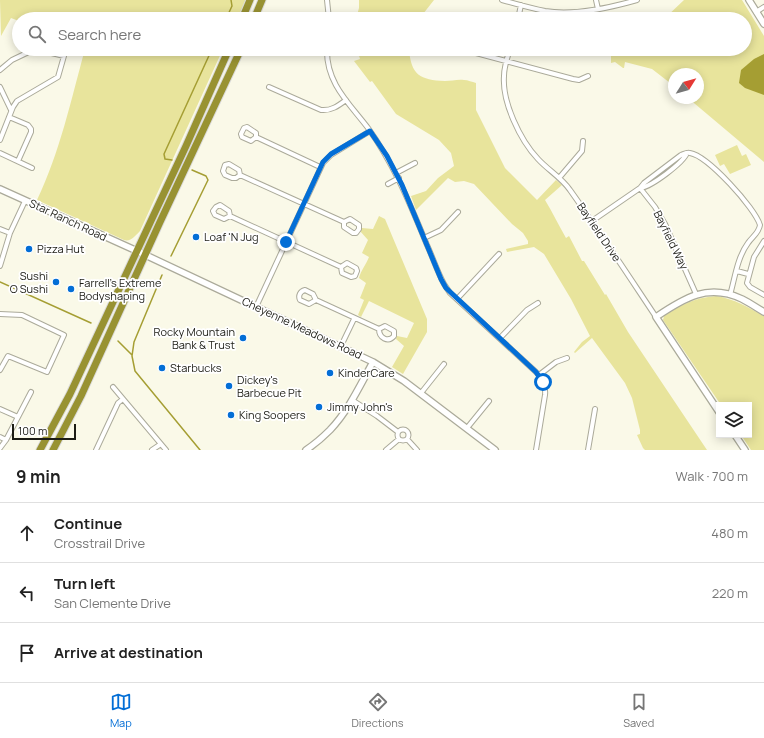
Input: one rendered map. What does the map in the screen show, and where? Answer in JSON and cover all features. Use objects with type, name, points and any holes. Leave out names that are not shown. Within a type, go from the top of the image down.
[{"type":"highway","points":[[245,12],[250,0]]},
{"type":"highway","points":[[257,12],[262,0]]},
{"type":"highway","points":[[40,450],[70,394],[186,146],[226,56]]},
{"type":"highway","points":[[53,450],[81,396],[238,56]]},
{"type":"street","points":[[328,0],[329,12]]},
{"type":"street","points":[[502,0],[554,12],[579,12],[637,0]]},
{"type":"street","points":[[596,0],[598,9]]},
{"type":"street","points":[[749,0],[764,24]]},
{"type":"street","points":[[520,12],[521,5]]},
{"type":"street","points":[[756,12],[764,7]]},
{"type":"street","points":[[0,70],[12,60],[20,56]]},
{"type":"street","points":[[0,140],[11,111],[17,101],[58,77],[64,56]]},
{"type":"street","points":[[327,56],[331,76],[346,100],[370,131],[399,178],[444,284],[457,299],[539,375],[545,387],[545,395],[536,450]]},
{"type":"street","points":[[485,56],[573,79],[579,80],[588,76]]},
{"type":"street","name":"Bayfield Drive","points":[[508,56],[504,76],[504,90],[516,123],[533,154],[568,187],[716,407]]},
{"type":"street","points":[[0,87],[11,111]]},
{"type":"street","points":[[269,87],[320,110],[335,108],[346,100]]},
{"type":"street","points":[[9,117],[31,128],[31,132],[18,161]]},
{"type":"street","points":[[256,307],[320,167],[331,154],[370,131]]},
{"type":"street","points":[[256,137],[320,167]]},
{"type":"street","points":[[559,178],[582,151],[583,141]]},
{"type":"street","points":[[592,221],[640,188],[644,183],[688,151],[725,179],[742,197],[759,222],[760,228],[744,249],[739,261],[730,295]]},
{"type":"street","points":[[0,153],[32,168]]},
{"type":"street","points":[[396,173],[415,163]]},
{"type":"street","points":[[240,175],[344,222]]},
{"type":"street","points":[[388,184],[399,178]]},
{"type":"street","name":"Bayfield Way","points":[[640,188],[655,207],[665,224],[696,294]]},
{"type":"street","name":"Star Ranch Road","points":[[0,189],[137,251]]},
{"type":"street","points":[[0,266],[10,233],[25,201]]},
{"type":"street","points":[[424,238],[441,230],[458,212]]},
{"type":"street","points":[[230,216],[341,267]]},
{"type":"street","points":[[0,229],[10,233]]},
{"type":"street","points":[[764,241],[756,253],[748,274],[747,283],[748,286],[764,295]]},
{"type":"street","name":"Cheyenne Meadows Road","points":[[137,251],[373,362],[421,393],[495,450]]},
{"type":"street","points":[[457,299],[499,254]]},
{"type":"street","points":[[737,271],[748,274]]},
{"type":"street","points":[[656,317],[678,302],[696,294],[711,292],[730,295],[744,300],[764,312]]},
{"type":"street","points":[[316,300],[379,329]]},
{"type":"street","points":[[500,338],[527,310],[538,304]]},
{"type":"street","points":[[0,314],[22,315],[64,335],[47,372],[8,356],[0,370]]},
{"type":"street","points":[[341,346],[354,318]]},
{"type":"street","points":[[539,375],[556,362],[567,358]]},
{"type":"street","points":[[306,450],[331,429],[352,400],[373,362]]},
{"type":"street","points":[[421,393],[444,364]]},
{"type":"street","points":[[113,387],[166,450]]},
{"type":"street","points":[[0,448],[6,440],[31,392]]},
{"type":"street","points":[[96,450],[118,403],[123,399]]},
{"type":"street","points":[[352,400],[398,432]]},
{"type":"street","points":[[467,428],[489,401]]},
{"type":"street","points":[[0,409],[18,417]]},
{"type":"street","points":[[588,450],[595,409]]},
{"type":"street","points":[[398,432],[402,430],[406,431],[408,436],[407,439],[417,450]]},
{"type":"street","points":[[398,432],[397,436],[399,439]]},
{"type":"street","points":[[0,437],[6,440]]},
{"type":"street","points":[[737,438],[745,450]]},
{"type":"street","points":[[399,439],[403,441],[407,439]]},
{"type":"street","points":[[386,450],[399,439]]},
{"type":"street","points":[[152,450],[161,444]]},
{"type":"shaded area","points":[[0,0],[246,0],[240,12],[12,12],[12,18],[1,36]]},
{"type":"shaded area","points":[[359,0],[434,0],[425,12],[358,12]]},
{"type":"shaded area","points":[[684,0],[742,0],[749,12],[671,12]]},
{"type":"shaded area","points":[[752,16],[764,36],[764,162],[695,104],[704,104],[704,68],[668,68],[668,81],[652,69],[625,62],[623,68],[615,62],[611,63],[611,56],[752,56]]},
{"type":"shaded area","points":[[764,54],[764,95],[745,88],[739,83],[741,70],[754,59]]},
{"type":"shaded area","points":[[83,56],[220,56],[140,231],[129,240],[124,240],[37,200],[59,145]]},
{"type":"shaded area","points":[[359,56],[410,56],[415,70],[423,77],[445,81],[466,80],[476,83],[476,110],[505,168],[537,200],[556,180],[562,185],[545,200],[566,238],[569,236],[582,261],[584,261],[605,295],[606,294],[628,332],[707,450],[645,450],[643,448],[637,435],[640,434],[640,430],[632,398],[625,383],[592,338],[575,353],[574,352],[582,342],[590,336],[571,299],[544,254],[534,247],[507,252],[506,249],[528,244],[528,241],[523,233],[512,224],[474,184],[464,181],[455,182],[448,178],[416,210],[411,196],[426,191],[438,178],[454,166],[451,153],[439,140],[396,114],[372,81],[370,82],[354,61],[360,59]]},
{"type":"shaded area","points":[[737,145],[742,156],[746,154],[751,165],[730,174],[724,164],[720,166],[715,155]]},
{"type":"shaded area","points":[[379,216],[385,219],[427,319],[427,332],[403,374],[392,367],[404,346],[396,339],[397,336],[407,338],[414,323],[369,301],[361,317],[358,315],[364,300],[360,298],[366,283],[359,278],[369,257],[362,253],[368,240],[360,231],[362,228],[373,229]]},
{"type":"shaded area","points":[[716,296],[723,297],[735,301],[764,316],[764,450],[751,450],[743,438],[752,438],[752,402],[719,402],[663,320],[664,316],[677,308],[701,298]]},
{"type":"waterway","points":[[229,12],[232,6],[231,0]]},
{"type":"waterway","points":[[172,160],[165,159],[164,154],[209,56]]},
{"type":"waterway","points":[[171,256],[208,180],[206,176],[192,170]]},
{"type":"waterway","points":[[162,275],[134,342],[132,356],[135,371],[200,450]]},
{"type":"waterway","points":[[0,282],[91,323]]},
{"type":"waterway","points":[[118,341],[132,355]]},
{"type":"place","name":"Loaf 'N Jug","points":[[196,237]]},
{"type":"place","name":"Pizza Hut","points":[[29,249]]},
{"type":"place","name":"Sushi O Sushi","points":[[56,282]]},
{"type":"place","name":"Farrell's Extreme Bodyshaping","points":[[71,289]]},
{"type":"place","name":"Rocky Mountain Bank & Trust","points":[[243,338]]},
{"type":"place","name":"Starbucks","points":[[162,368]]},
{"type":"place","name":"KinderCare","points":[[330,373]]},
{"type":"place","name":"Dickey's Barbecue Pit","points":[[229,386]]},
{"type":"place","name":"Jimmy John's","points":[[319,407]]},
{"type":"place","name":"King Soopers","points":[[231,415]]},
{"type":"route","points":[[286,242],[323,162],[331,154],[370,131],[387,156],[406,193],[446,288],[536,372],[542,378],[543,382]]}]
